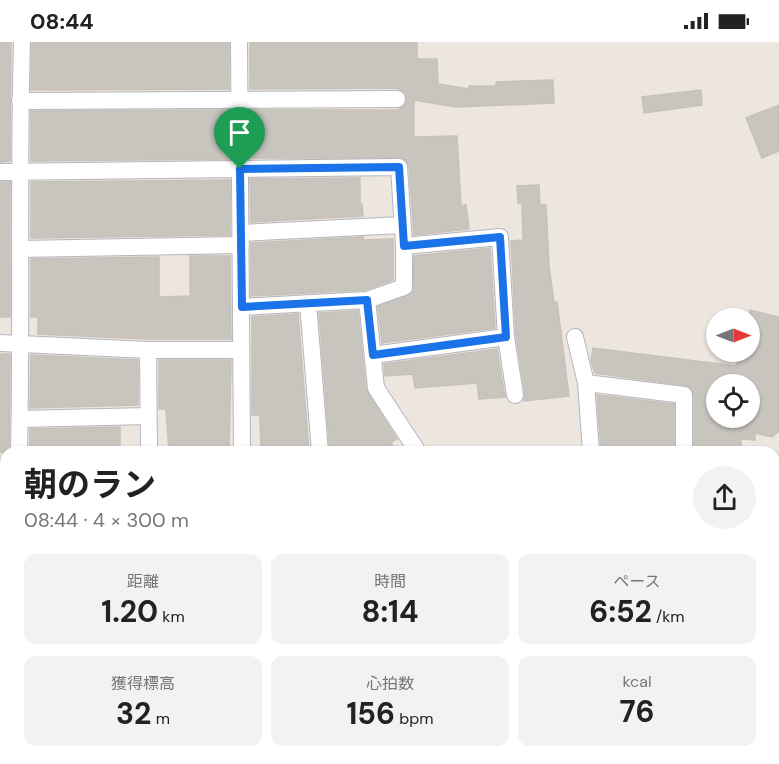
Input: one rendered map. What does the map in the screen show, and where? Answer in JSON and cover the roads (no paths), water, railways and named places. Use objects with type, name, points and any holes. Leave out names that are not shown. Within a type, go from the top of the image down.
[{"type":"street","points":[[19,446],[21,345],[19,173],[22,42]]},
{"type":"street","points":[[239,42],[242,446]]},
{"type":"street","points":[[20,101],[240,102],[397,99]]},
{"type":"street","points":[[0,172],[399,167],[404,287],[367,300],[242,307]]},
{"type":"street","points":[[20,249],[241,239],[402,225]]},
{"type":"street","points":[[404,246],[500,237],[506,337],[515,395]]},
{"type":"street","points":[[367,300],[376,388],[414,446]]},
{"type":"street","points":[[309,303],[320,446]]},
{"type":"street","points":[[373,355],[506,337]]},
{"type":"street","points":[[575,337],[586,383],[591,446]]},
{"type":"street","points":[[0,343],[148,350],[242,350]]},
{"type":"street","points":[[148,350],[148,446]]},
{"type":"street","points":[[586,383],[684,395],[684,446]]},
{"type":"street","points":[[20,419],[148,416]]}]
